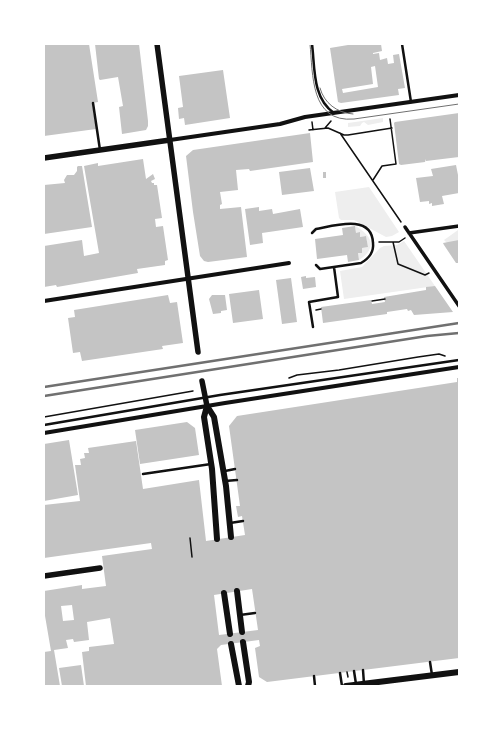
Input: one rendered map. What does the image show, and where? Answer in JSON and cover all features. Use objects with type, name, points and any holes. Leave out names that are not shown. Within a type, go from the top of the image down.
[{"type":"main road","points":[[207,406],[204,420],[211,464],[217,539]]},
{"type":"main road","points":[[207,406],[214,417],[225,482],[231,537]]},
{"type":"main road","points":[[237,591],[242,632]]},
{"type":"main road","points":[[224,593],[230,634]]},
{"type":"main road","points":[[243,642],[249,682],[248,686]]},
{"type":"main road","points":[[232,644],[239,686]]},
{"type":"main road","points":[[346,686],[459,672]]},
{"type":"street","points":[[157,44],[198,352]]},
{"type":"street","points":[[44,158],[280,124],[305,117],[459,95]]},
{"type":"street","points":[[409,233],[459,226]]},
{"type":"street","points":[[405,227],[459,306]]},
{"type":"street","points":[[44,301],[289,263]]},
{"type":"street","points":[[44,433],[459,367]]},
{"type":"street","points":[[202,381],[207,406]]},
{"type":"street","points":[[44,576],[100,568]]},
{"type":"lane","points":[[312,44],[319,94],[327,108],[334,113]]},
{"type":"lane","points":[[402,44],[411,102]]},
{"type":"lane","points":[[93,103],[100,150]]},
{"type":"lane","points":[[312,233],[316,229],[355,223],[368,229],[374,242],[372,252],[361,263],[320,269],[316,265]]},
{"type":"lane","points":[[313,327],[309,302],[338,298],[334,268]]},
{"type":"lane","points":[[44,425],[205,397],[459,360]]},
{"type":"lane","points":[[143,474],[211,464]]},
{"type":"lane","points":[[222,471],[235,469]]},
{"type":"lane","points":[[225,482],[237,480]]},
{"type":"lane","points":[[230,522],[243,521]]},
{"type":"lane","points":[[240,615],[255,613]]},
{"type":"lane","points":[[430,662],[432,675]]},
{"type":"lane","points":[[363,670],[364,684]]},
{"type":"lane","points":[[354,671],[356,685]]},
{"type":"lane","points":[[340,673],[342,686]]},
{"type":"lane","points":[[314,676],[315,686]]},
{"type":"path","points":[[311,118],[313,130]]},
{"type":"path","points":[[324,128],[332,119]]},
{"type":"path","points":[[372,181],[382,166],[396,164],[390,119]]},
{"type":"path","points":[[309,130],[324,128],[348,135],[392,128]]},
{"type":"path","points":[[340,133],[405,227]]},
{"type":"path","points":[[374,242],[399,242],[409,233]]},
{"type":"path","points":[[393,242],[398,264],[425,275],[435,270]]},
{"type":"path","points":[[372,301],[385,298]]},
{"type":"path","points":[[285,380],[298,375],[439,354],[445,356]]},
{"type":"path","points":[[44,417],[193,391]]},
{"type":"path","points":[[190,538],[192,557]]},
{"type":"path","points":[[347,672],[348,677]]},
{"type":"shaded area","points":[[383,118],[383,122],[368,125],[364,122],[360,126],[348,127],[348,123]]},
{"type":"shaded area","points":[[369,187],[399,232],[392,236],[386,237],[354,220],[341,220],[339,218],[335,192]]},
{"type":"shaded area","points":[[355,226],[369,238],[371,246],[369,251],[359,260],[358,253],[362,253],[362,248],[368,247],[366,236],[360,237],[359,233],[356,233]]},
{"type":"shaded area","points":[[458,230],[459,241],[447,243],[444,240]]},
{"type":"shaded area","points":[[404,241],[435,286],[344,299],[340,271],[362,267],[380,248],[384,246],[397,245]]},
{"type":"building","points":[[44,44],[89,44],[98,102],[92,103],[96,129],[44,136]]},
{"type":"building","points":[[95,44],[139,44],[148,121],[146,130],[122,134],[119,107],[123,106],[118,77],[99,79]]},
{"type":"building","points":[[354,44],[381,44],[382,51],[373,54],[379,53],[380,60],[387,58],[388,64],[394,63],[393,55],[399,54],[405,88],[398,89],[399,95],[341,103],[338,102],[330,48]],"holes":[[[375,66],[378,87],[343,93],[342,89],[373,84],[371,67]]]},
{"type":"building","points":[[223,70],[230,118],[185,125],[184,118],[179,119],[178,108],[183,107],[179,76]]},
{"type":"building","points":[[459,113],[459,157],[426,161],[426,159],[425,162],[399,164],[395,122]]},
{"type":"building","points":[[310,133],[313,162],[250,171],[249,169],[236,170],[238,190],[220,192],[222,204],[220,205],[220,209],[241,207],[247,257],[208,262],[204,261],[200,256],[186,156],[193,150]]},
{"type":"building","points":[[143,159],[146,179],[153,174],[155,179],[151,181],[154,185],[157,185],[162,218],[155,219],[156,227],[163,226],[168,260],[165,261],[165,265],[137,269],[138,273],[57,287],[56,285],[44,287],[44,246],[82,240],[84,256],[99,253],[84,166],[98,163],[98,166]]},
{"type":"building","points":[[456,165],[459,175],[459,193],[442,196],[444,204],[432,206],[432,203],[429,204],[429,201],[420,202],[416,178],[433,176],[431,169]]},
{"type":"building","points":[[78,166],[82,166],[92,227],[44,234],[44,185],[65,183],[64,180],[67,175],[74,175]]},
{"type":"building","points":[[310,168],[314,191],[282,195],[279,172]]},
{"type":"building","points":[[323,172],[326,172],[326,178],[323,178]]},
{"type":"building","points":[[259,207],[259,211],[272,209],[273,214],[300,209],[303,227],[262,233],[263,243],[250,245],[245,209]]},
{"type":"building","points":[[355,226],[356,233],[360,232],[360,237],[366,236],[368,247],[362,248],[362,253],[358,253],[359,260],[348,262],[347,255],[317,259],[315,239],[343,235],[342,228]]},
{"type":"building","points":[[459,240],[459,265],[456,263],[443,243]]},
{"type":"building","points":[[306,276],[306,278],[315,277],[316,287],[303,289],[301,277]]},
{"type":"building","points":[[291,278],[297,322],[282,324],[276,280]]},
{"type":"building","points":[[435,286],[453,312],[414,315],[411,310],[408,311],[407,309],[387,312],[387,314],[323,323],[321,307],[371,300],[372,304],[385,302],[384,297],[426,290],[426,287]]},
{"type":"building","points":[[259,290],[263,319],[233,323],[229,294]]},
{"type":"building","points":[[168,295],[170,303],[177,302],[183,343],[162,346],[163,349],[82,361],[80,352],[73,353],[68,318],[75,317],[74,310]]},
{"type":"building","points":[[212,295],[225,295],[227,310],[221,311],[221,313],[213,314],[209,299]]},
{"type":"building","points":[[457,378],[459,378],[459,658],[267,682],[259,677],[255,648],[260,646],[259,640],[221,645],[217,649],[222,686],[86,686],[82,652],[89,651],[89,647],[114,644],[110,618],[87,622],[89,640],[74,642],[73,639],[66,640],[68,648],[54,650],[60,686],[44,686],[44,652],[51,651],[44,610],[44,591],[82,585],[82,589],[106,586],[102,556],[152,549],[151,543],[44,558],[44,505],[80,501],[75,465],[81,465],[80,459],[85,458],[84,453],[89,453],[88,448],[136,441],[143,489],[199,480],[206,541],[245,535],[242,516],[238,517],[236,506],[240,506],[229,426],[237,416],[457,382]],"holes":[[[252,589],[258,630],[219,635],[214,595]],[[72,605],[74,620],[63,621],[61,606]]]},
{"type":"building","points":[[187,422],[195,428],[199,455],[140,464],[135,430]]},
{"type":"building","points":[[69,440],[78,495],[44,501],[44,444]]},
{"type":"building","points":[[81,665],[84,686],[62,686],[59,668]]},
{"type":"tram line","points":[[310,44],[312,69],[317,94],[322,105],[329,113],[340,118],[354,119],[459,104]]},
{"type":"tram line","points":[[320,88],[328,103],[342,112],[353,114]]},
{"type":"railway","points":[[44,387],[459,323]]},
{"type":"railway","points":[[44,396],[427,336],[459,333]]}]
